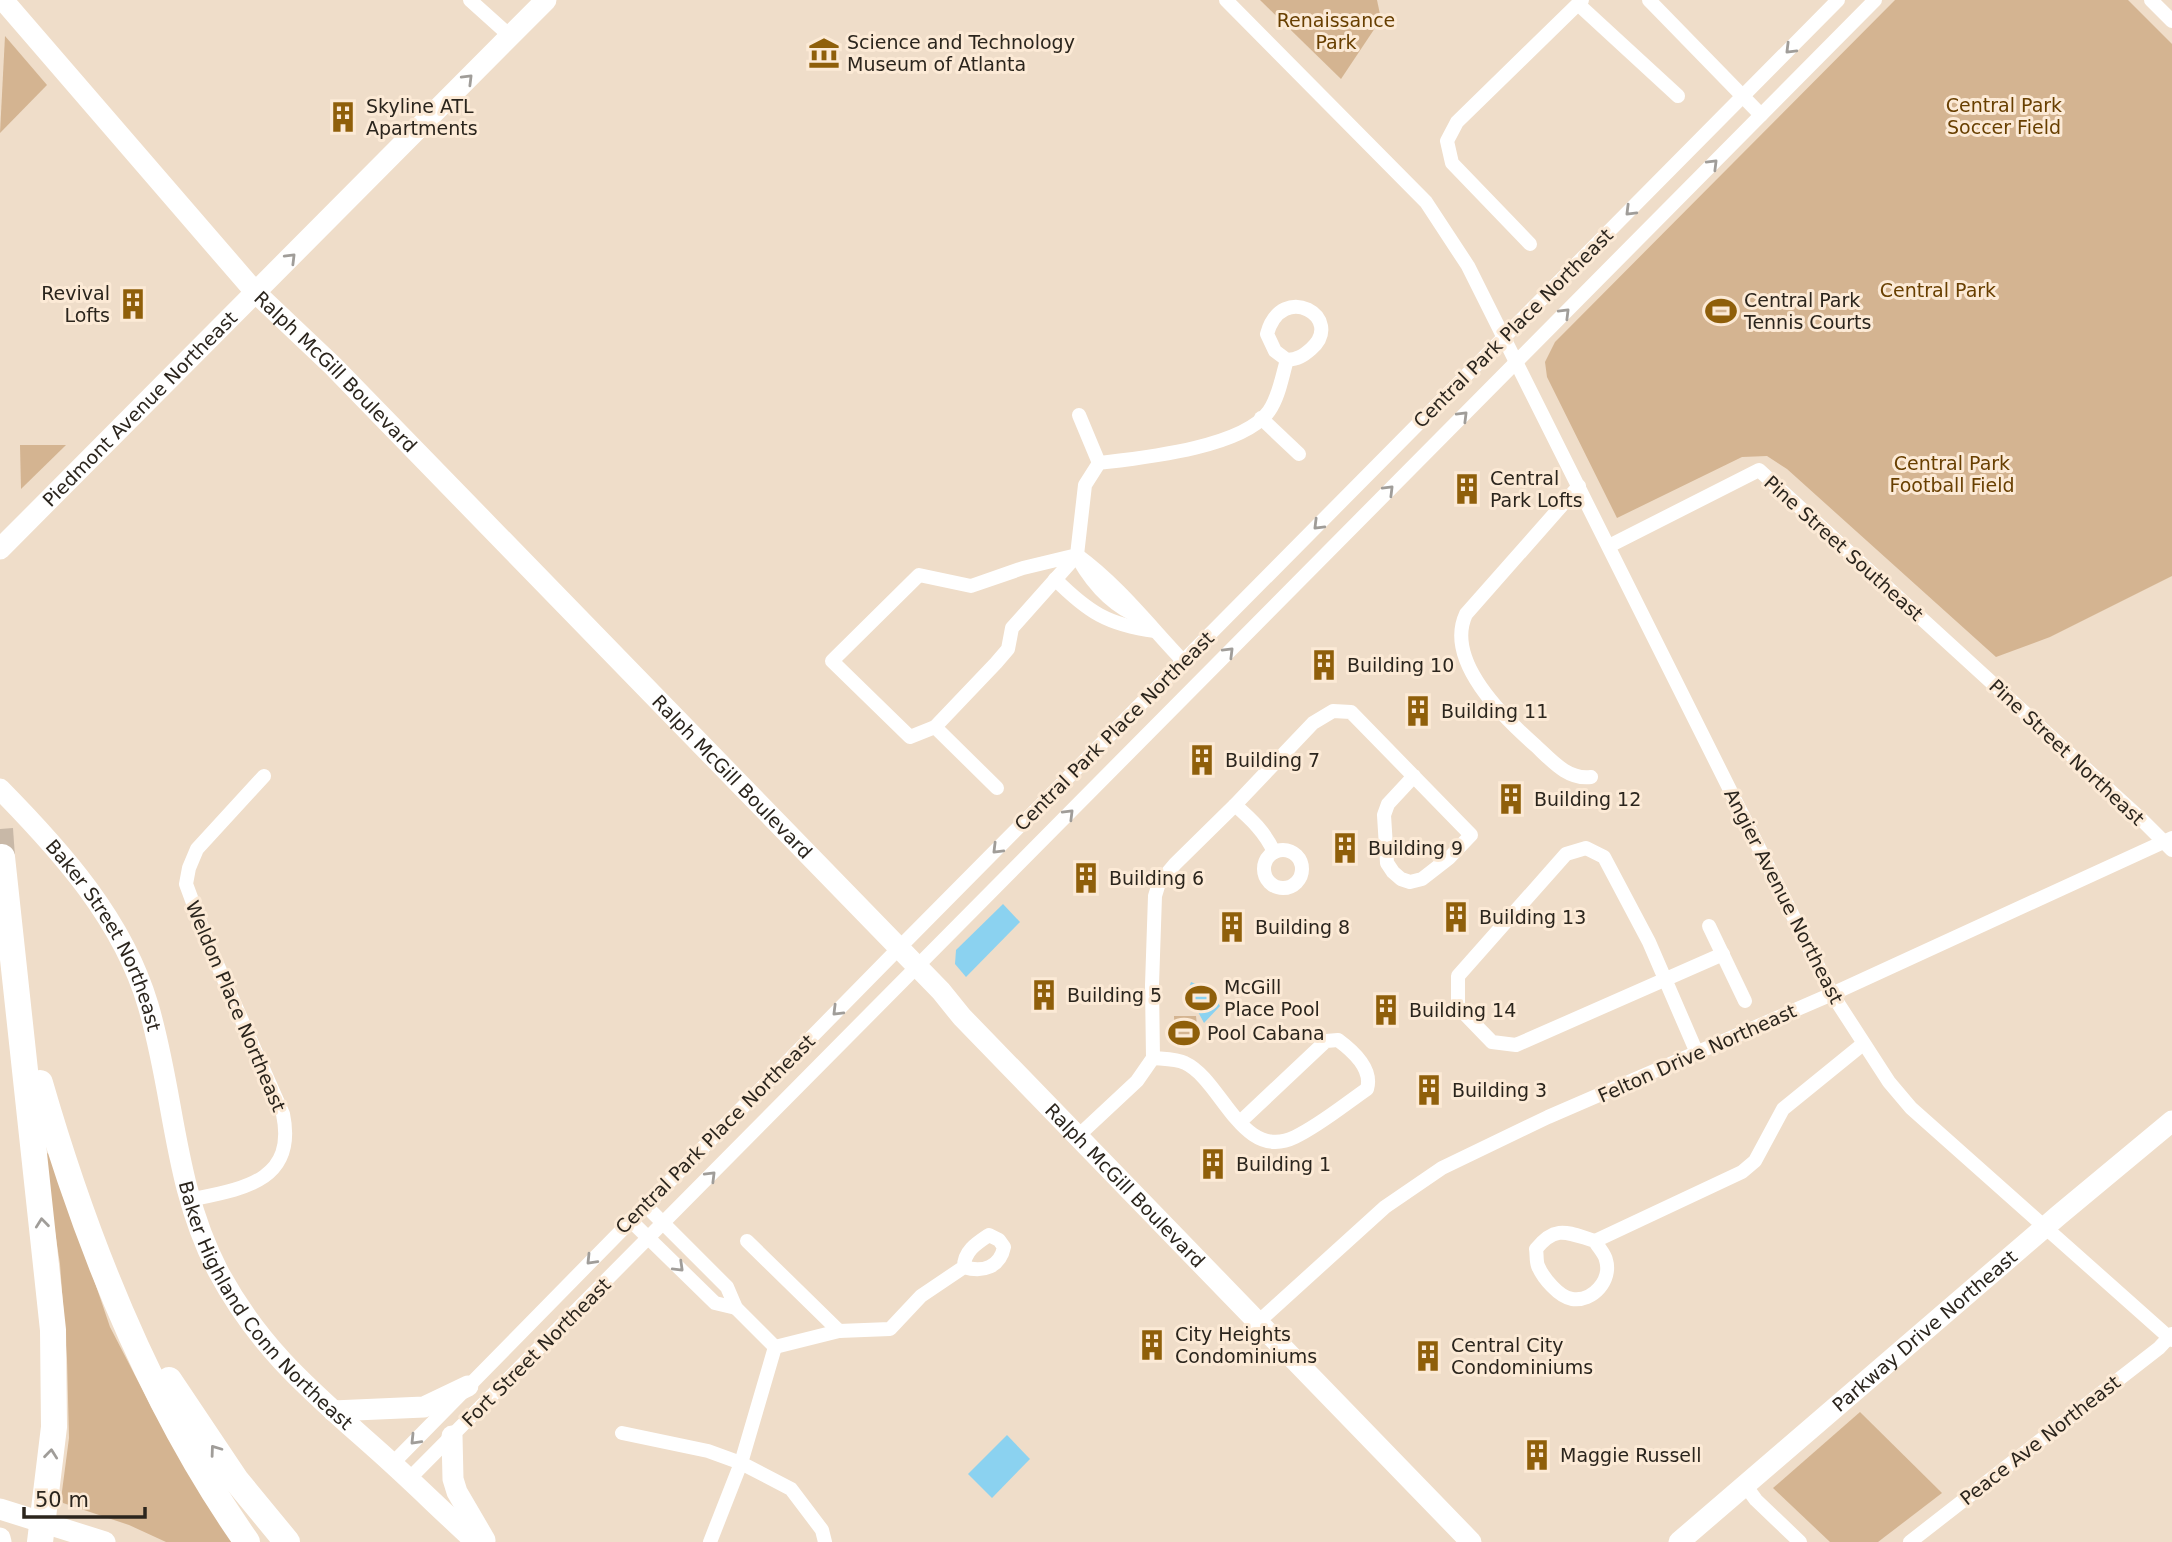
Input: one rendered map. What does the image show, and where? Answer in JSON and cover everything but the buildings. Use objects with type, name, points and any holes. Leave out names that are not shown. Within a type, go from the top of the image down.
[{"type":"highway","points":[[2,858],[53,1330],[54,1427],[41,1532]]},
{"type":"highway","points":[[19,1003],[54,1132],[117,1299],[153,1383],[197,1465],[247,1542]]},
{"type":"highway","points":[[117,1299],[208,1440],[236,1480],[287,1542]]},
{"type":"main road","name":"Ralph McGill Boulevard","points":[[4,0],[256,293],[343,376],[1471,1542]]},
{"type":"main road","name":"Piedmont Avenue Northeast","points":[[0,548],[546,0]]},
{"type":"main road","name":"Baker Street Northeast","points":[[7,796],[71,866],[104,911],[125,949],[148,1003],[169,1103]]},
{"type":"main road","name":"Baker Highland Conn Northeast","points":[[169,1103],[189,1200],[203,1239],[239,1307],[280,1361],[476,1542]]},
{"type":"main road","name":"Parkway Drive Northeast","points":[[1679,1542],[2172,1121]]},
{"type":"main road","points":[[333,1411],[424,1407],[468,1386]]},
{"type":"main road","points":[[452,1436],[453,1479],[467,1512],[486,1542]]},
{"type":"main road","points":[[0,1509],[41,1532],[105,1542]]},
{"type":"street","points":[[470,0],[510,36]]},
{"type":"street","points":[[1226,0],[1426,202],[1468,266],[1517,361]]},
{"type":"street","points":[[1649,0],[1761,115]]},
{"type":"street","name":"Central Park Place Northeast","points":[[392,1464],[1182,661],[1838,0]]},
{"type":"street","name":"Central Park Place Northeast","points":[[663,1224],[1875,0]]},
{"type":"street","points":[[2151,0],[2172,21]]},
{"type":"street","points":[[1530,244],[1452,163],[1447,141],[1464,115],[1580,2],[1678,96]]},
{"type":"street","points":[[1099,463],[1176,453],[1238,434],[1268,412],[1287,359]]},
{"type":"street","name":"Angier Avenue Northeast","points":[[1517,361],[1832,994],[1863,1044],[1911,1108],[2171,1337]]},
{"type":"street","points":[[1079,415],[1099,463]]},
{"type":"street","points":[[1261,418],[1299,454]]},
{"type":"street","points":[[1077,555],[1023,568],[971,586],[919,575],[832,661],[909,737],[935,727],[1008,649],[1012,628],[1077,555],[1085,485],[1099,463]]},
{"type":"street","name":"Pine Street Southeast","points":[[1609,546],[1759,470],[1961,654]]},
{"type":"street","points":[[1579,486],[1466,614],[1461,626],[1463,649],[1473,673],[1493,705],[1507,721],[1563,770],[1579,778],[1591,777]]},
{"type":"street","points":[[1077,555],[1108,589],[1150,625],[1182,661]]},
{"type":"street","points":[[1055,579],[1098,616],[1132,628],[1150,625]]},
{"type":"street","points":[[1088,609],[1108,589]]},
{"type":"street","name":"Pine Street Northeast","points":[[1961,654],[2169,843]]},
{"type":"street","points":[[1077,1137],[1137,1080],[1153,1058],[1155,896],[1159,883],[1175,864],[1312,723],[1334,711],[1351,712],[1415,776],[1471,835],[1437,869],[1422,879],[1401,879],[1387,863],[1384,815],[1388,804],[1415,776]]},
{"type":"street","points":[[935,727],[997,788]]},
{"type":"street","name":"Weldon Place Northeast","points":[[189,1200],[253,1184],[279,1162],[286,1144],[283,1114],[207,942],[186,884],[197,849],[264,776]]},
{"type":"street","points":[[1235,805],[1268,839],[1273,852]]},
{"type":"street","name":"Felton Drive Northeast","points":[[1257,1323],[1385,1207],[1442,1168],[1548,1117],[1832,994],[2169,843]]},
{"type":"street","points":[[1697,1053],[1667,980],[1604,858],[1586,848],[1566,854],[1458,976],[1458,1007],[1492,1042],[1517,1045],[1667,980],[1723,954]]},
{"type":"street","points":[[1709,926],[1745,1001]]},
{"type":"street","points":[[1153,1058],[1184,1062],[1205,1077],[1217,1096],[1240,1122],[1262,1141],[1279,1142],[1295,1137],[1367,1089],[1369,1082],[1366,1071],[1358,1058],[1338,1040],[1326,1041],[1240,1122]]},
{"type":"street","points":[[1595,1241],[1606,1260],[1607,1276],[1600,1288],[1587,1297],[1572,1299],[1557,1292],[1538,1265],[1536,1249],[1552,1233],[1566,1232],[1595,1241],[1742,1172],[1755,1161],[1783,1109],[1863,1044]]},
{"type":"street","points":[[645,1205],[727,1287],[736,1308],[775,1347]]},
{"type":"street","points":[[630,1220],[716,1303],[736,1308]]},
{"type":"street","name":"Fort Street Northeast","points":[[409,1479],[663,1224]]},
{"type":"street","points":[[747,1241],[839,1331]]},
{"type":"street","points":[[775,1347],[839,1331],[890,1329],[921,1296],[964,1267]]},
{"type":"street","name":"Peace Ave Northeast","points":[[1910,1542],[2171,1337]]},
{"type":"street","points":[[709,1542],[741,1463],[775,1347]]},
{"type":"street","points":[[622,1433],[708,1451],[741,1463],[791,1489],[822,1530],[825,1542]]},
{"type":"street","points":[[1745,1485],[1756,1500],[1800,1542]]},
{"type":"green space","name":"Renaissance Park","points":[[1260,0],[1377,0],[1381,19],[1341,79]]},
{"type":"green space","name":"Central Park","points":[[1895,0],[2128,0],[2172,44],[2172,576],[2050,637],[1996,657],[1787,469],[1767,456],[1742,457],[1617,518],[1547,377],[1545,362],[1555,342]]},
{"type":"green space","points":[[5,36],[47,85],[0,133]]},
{"type":"green space","points":[[20,445],[66,445],[21,489]]},
{"type":"green space","name":"Pool Cabana","points":[[1174,1016],[1196,1016],[1197,1025],[1193,1026],[1194,1041],[1175,1042]]},
{"type":"green space","points":[[51,1153],[110,1327],[154,1412],[234,1542],[166,1542],[129,1525],[63,1503],[61,1499],[69,1438],[67,1359],[60,1264],[43,1154]]},
{"type":"green space","points":[[1860,1412],[1942,1493],[1878,1542],[1830,1542],[1773,1488]]},
{"type":"water","points":[[1003,904],[1020,922],[966,977],[955,964],[956,950]]},
{"type":"water","name":"McGill Place Pool","points":[[1191,982],[1212,991],[1220,1006],[1204,1023],[1197,1010],[1184,1004]]},
{"type":"water","points":[[1007,1435],[1030,1459],[992,1498],[968,1474]]},
{"type":"tunnel","points":[[0,829],[2,857]]},
{"type":"place","name":"Science and Technology Museum of Atlanta","points":[[824,53]]},
{"type":"place","name":"Skyline ATL Apartments","points":[[343,117]]},
{"type":"place","name":"Revival Lofts","points":[[133,304]]},
{"type":"place","name":"Central Park Tennis Courts","points":[[1721,311]]},
{"type":"place","name":"Central Park Lofts","points":[[1467,489]]},
{"type":"place","name":"Building 10","points":[[1324,665]]},
{"type":"place","name":"Building 11","points":[[1418,711]]},
{"type":"place","name":"Building 7","points":[[1202,760]]},
{"type":"place","name":"Building 12","points":[[1511,799]]},
{"type":"place","name":"Building 9","points":[[1345,848]]},
{"type":"place","name":"Building 6","points":[[1086,878]]},
{"type":"place","name":"Building 13","points":[[1456,917]]},
{"type":"place","name":"Building 8","points":[[1232,927]]},
{"type":"place","name":"Building 5","points":[[1044,995]]},
{"type":"place","name":"McGill Place Pool","points":[[1201,998]]},
{"type":"place","name":"Building 14","points":[[1386,1010]]},
{"type":"place","name":"Pool Cabana","points":[[1184,1033]]},
{"type":"place","name":"Building 3","points":[[1429,1090]]},
{"type":"place","name":"Building 1","points":[[1213,1164]]},
{"type":"place","name":"City Heights Condominiums","points":[[1152,1345]]},
{"type":"place","name":"Central City Condominiums","points":[[1428,1356]]},
{"type":"place","name":"Maggie Russell","points":[[1537,1455]]},
{"type":"park label","name":"Central Park Soccer Field","points":[[2004,116]]},
{"type":"park label","name":"Central Park Football Field","points":[[1952,474]]}]
